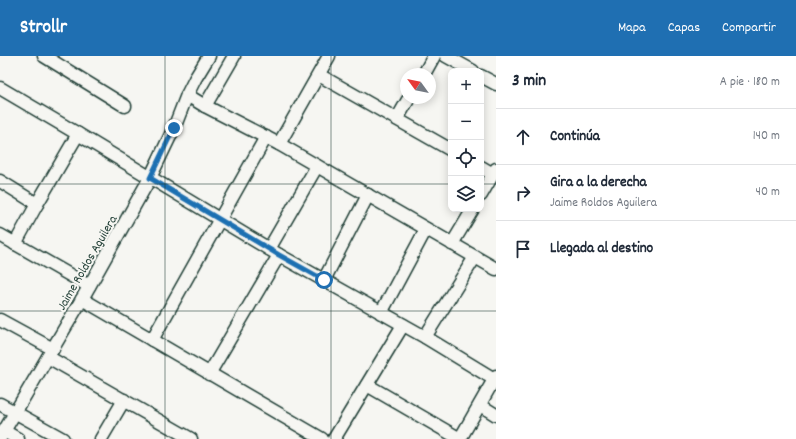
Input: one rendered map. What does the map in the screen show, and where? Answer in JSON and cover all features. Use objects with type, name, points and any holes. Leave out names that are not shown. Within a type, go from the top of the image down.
[{"type":"street","points":[[44,56],[125,106]]},
{"type":"street","points":[[205,106],[234,56]]},
{"type":"street","points":[[279,144],[330,56]]},
{"type":"street","points":[[427,68],[434,56]]},
{"type":"street","points":[[446,56],[467,68]]},
{"type":"street","points":[[206,57],[226,70]]},
{"type":"street","name":"Jaime Roldos Aguilera","points":[[2,435],[51,353],[150,178],[174,128],[187,95],[206,57]]},
{"type":"street","points":[[319,75],[448,148]]},
{"type":"street","points":[[484,78],[496,84]]},
{"type":"street","points":[[0,88],[274,252],[495,378],[460,439],[367,385]]},
{"type":"street","points":[[187,95],[205,106],[279,144],[496,269]]},
{"type":"street","points":[[397,119],[406,104]]},
{"type":"street","points":[[15,244],[78,134]]},
{"type":"street","points":[[152,340],[266,138]]},
{"type":"street","points":[[210,374],[317,166]]},
{"type":"street","points":[[484,168],[494,171],[484,189]]},
{"type":"street","points":[[0,181],[37,204]]},
{"type":"street","points":[[324,280],[368,195]]},
{"type":"street","points":[[452,244],[471,212]]},
{"type":"street","points":[[382,313],[426,229]]},
{"type":"street","points":[[0,235],[89,286]]},
{"type":"street","points":[[425,337],[475,257]]},
{"type":"street","points":[[82,299],[322,439]]},
{"type":"street","points":[[0,320],[124,400],[191,439]]},
{"type":"street","points":[[334,439],[403,325]]},
{"type":"street","points":[[101,439],[124,400]]},
{"type":"street","points":[[0,404],[63,439]]},
{"type":"street","points":[[480,406],[496,415]]},
{"type":"street","points":[[2,435],[18,439]]},
{"type":"route","points":[[174,128],[150,178],[324,280]]}]
